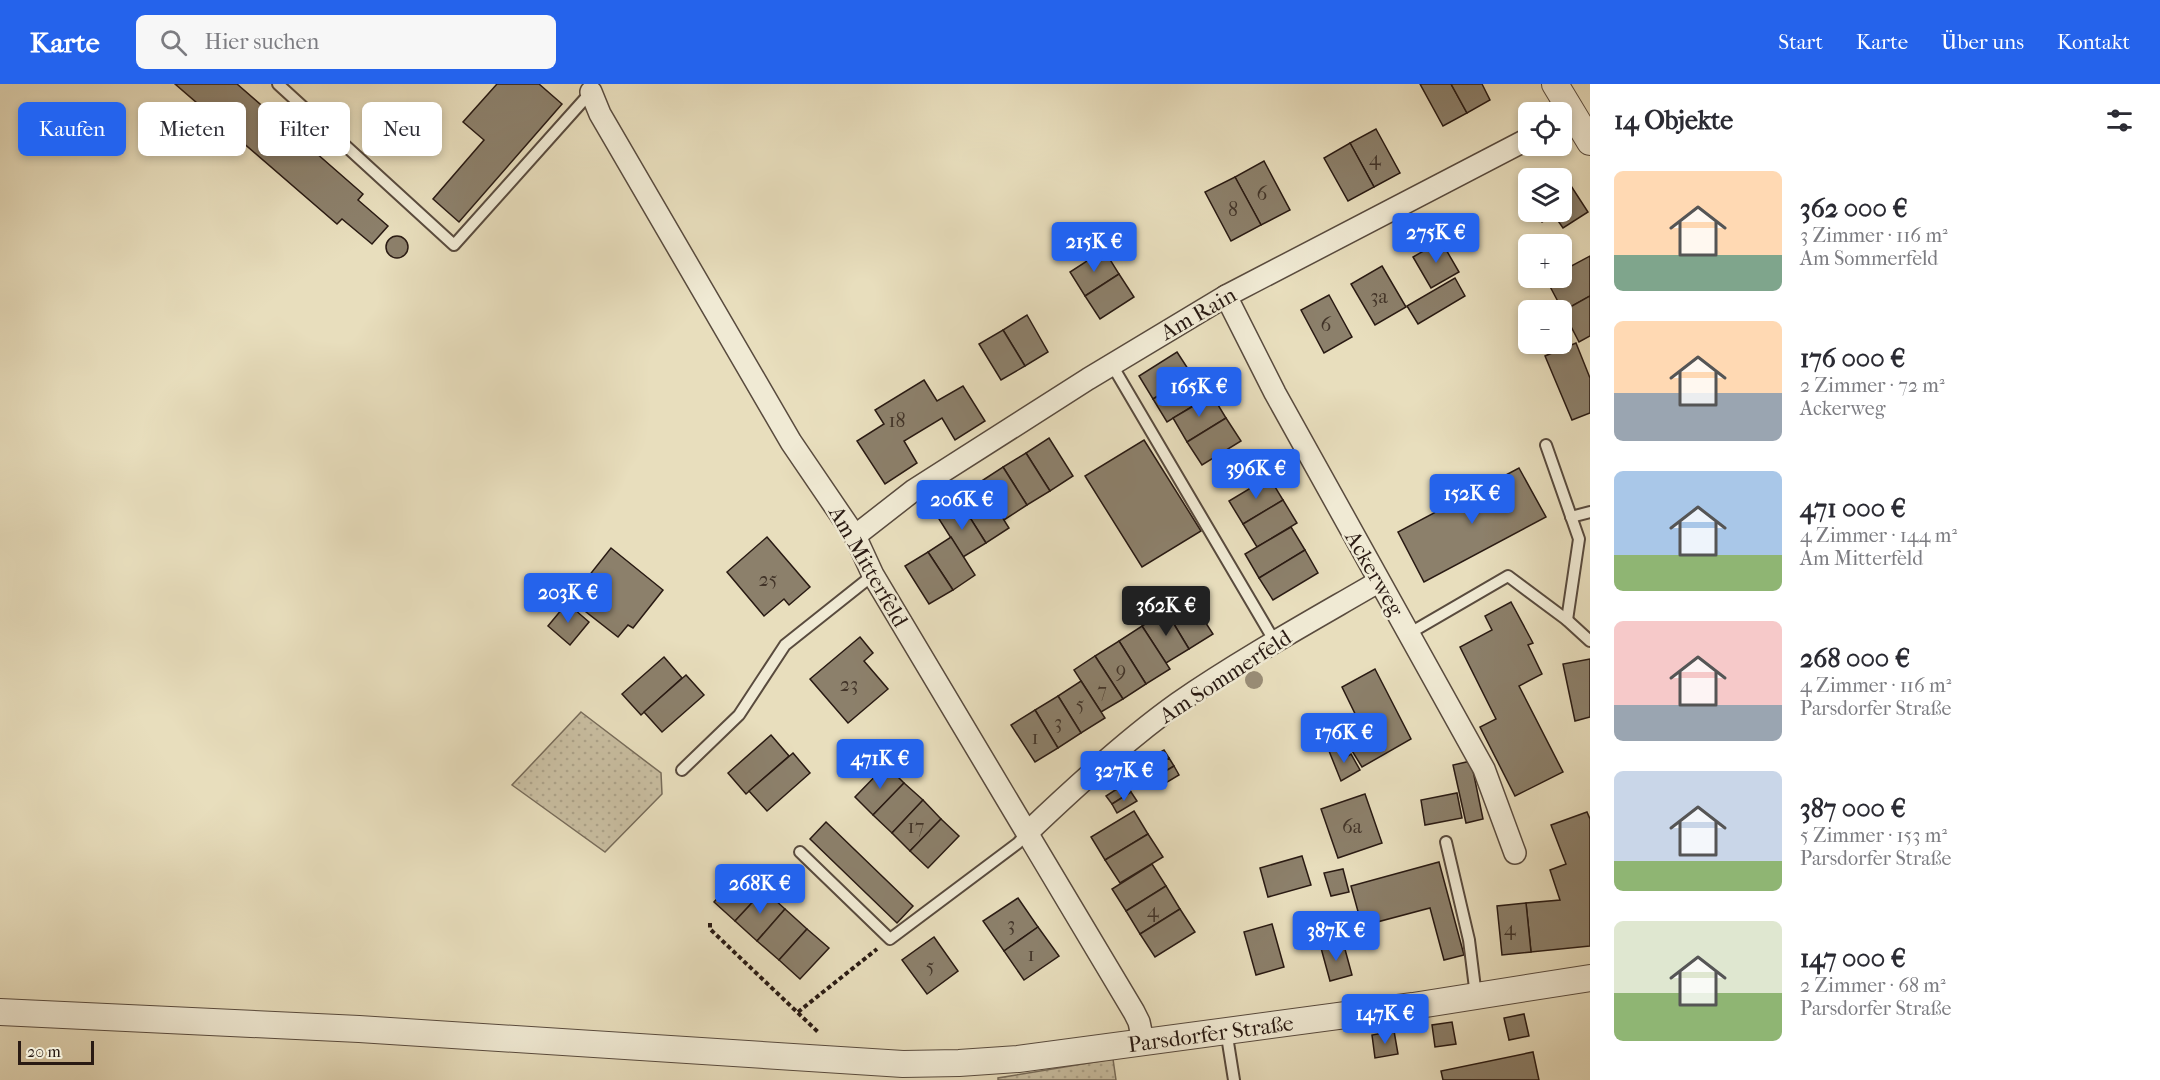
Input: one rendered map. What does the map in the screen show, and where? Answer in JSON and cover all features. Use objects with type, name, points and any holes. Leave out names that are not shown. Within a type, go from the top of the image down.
[{"type":"street","points":[[1555,84],[1562,102]]},
{"type":"street","name":"Am Mitterfeld","points":[[589,88],[600,114],[791,442],[855,536],[873,575],[1134,1012],[1139,1022],[1143,1041]]},
{"type":"street","points":[[1572,123],[1590,142]]},
{"type":"street","name":"Am Rain","points":[[855,536],[914,490],[1226,296],[1518,144]]},
{"type":"street","name":"Ackerweg","points":[[1226,296],[1275,393],[1378,582],[1410,633],[1484,769],[1515,853]]},
{"type":"street","name":"Am Sommerfeld","points":[[1028,832],[1112,756],[1177,704],[1275,642],[1378,582]]},
{"type":"street","name":"Parsdorfer Straße","points":[[0,1012],[359,1029],[903,1064],[959,1063],[1018,1059],[1476,996],[1590,978]]},
{"type":"lane","points":[[278,84],[454,245],[589,88]]},
{"type":"lane","points":[[1112,365],[1275,642]]},
{"type":"lane","points":[[1546,445],[1579,539],[1567,620]]},
{"type":"lane","points":[[1571,517],[1590,512]]},
{"type":"lane","points":[[682,770],[739,716],[785,645],[873,575]]},
{"type":"lane","points":[[1410,633],[1508,576],[1567,620],[1590,641]]},
{"type":"lane","points":[[800,852],[890,939],[1018,843],[1028,832]]},
{"type":"lane","points":[[1446,842],[1469,940],[1476,996]]},
{"type":"lane","points":[[1226,1030],[1234,1080]]},
{"type":"path","points":[[710,923],[710,929],[798,1012],[890,939]]},
{"type":"shaded area","points":[[581,712],[661,773],[662,794],[605,852],[512,785]]},
{"type":"shaded area","points":[[1113,1059],[1116,1080],[998,1080],[998,1078]]},
{"type":"building","points":[[175,84],[237,84],[258,102],[258,156],[246,145],[246,102],[196,102]]},
{"type":"building","points":[[497,84],[539,84],[562,104],[459,222],[433,199],[484,140],[463,122]]},
{"type":"building","points":[[1420,84],[1451,84],[1467,113],[1443,126]]},
{"type":"building","points":[[1451,84],[1482,84],[1490,100],[1467,113]]},
{"type":"building","points":[[1376,129],[1400,173],[1374,187],[1350,143]]},
{"type":"building","points":[[1350,143],[1374,187],[1348,201],[1324,158]]},
{"type":"building","points":[[258,156],[319,156],[363,194],[358,200],[388,226],[372,244],[342,219],[337,224]]},
{"type":"building","points":[[1264,161],[1290,210],[1261,225],[1235,177]]},
{"type":"building","points":[[1235,177],[1261,225],[1231,241],[1205,192]]},
{"type":"building","points":[[1572,187],[1588,212],[1563,228],[1559,222],[1572,222]]},
{"type":"building","points":[[397,236],[407,243],[408,247],[401,257],[397,258],[387,251],[386,247],[393,237]]},
{"type":"building","points":[[1441,241],[1459,272],[1431,288],[1413,257]]},
{"type":"building","points":[[1104,250],[1119,274],[1085,296],[1070,272]]},
{"type":"building","points":[[1590,256],[1590,296],[1572,306],[1572,300],[1557,300],[1551,288],[1572,288],[1572,266]]},
{"type":"building","points":[[1382,266],[1406,307],[1375,325],[1351,284]]},
{"type":"building","points":[[1119,274],[1134,297],[1100,319],[1085,296]]},
{"type":"building","points":[[1455,278],[1465,296],[1418,324],[1407,306]]},
{"type":"building","points":[[1329,295],[1352,337],[1324,353],[1301,310]]},
{"type":"building","points":[[1590,296],[1590,336],[1579,342],[1572,328],[1572,306]]},
{"type":"building","points":[[1027,315],[1048,352],[1025,366],[1003,330]]},
{"type":"building","points":[[1003,330],[1025,366],[1001,380],[979,344]]},
{"type":"building","points":[[1576,343],[1590,378],[1590,413],[1572,420],[1545,356],[1572,354],[1572,345]]},
{"type":"building","points":[[1177,352],[1192,375],[1153,399],[1139,376]]},
{"type":"building","points":[[1192,375],[1206,398],[1167,422],[1153,399]]},
{"type":"building","points":[[924,380],[937,401],[963,386],[985,421],[955,440],[942,418],[904,441],[917,463],[885,484],[857,441],[884,424],[875,410]]},
{"type":"building","points":[[1212,395],[1226,418],[1187,442],[1173,418]]},
{"type":"building","points":[[1226,418],[1241,441],[1202,465],[1187,442]]},
{"type":"building","points":[[1049,438],[1073,476],[1050,491],[1026,453]]},
{"type":"building","points":[[1144,440],[1201,531],[1142,567],[1085,476]]},
{"type":"building","points":[[1026,453],[1050,491],[1027,505],[1003,467]]},
{"type":"building","points":[[1003,467],[1027,505],[1004,520],[980,482]]},
{"type":"building","points":[[1519,468],[1546,517],[1424,582],[1398,532]]},
{"type":"building","points":[[1269,477],[1283,500],[1243,524],[1229,501]]},
{"type":"building","points":[[985,490],[1009,528],[986,543],[962,505]]},
{"type":"building","points":[[1283,500],[1297,523],[1257,547],[1243,524]]},
{"type":"building","points":[[962,505],[986,543],[963,557],[939,519]]},
{"type":"building","points":[[1291,527],[1305,550],[1259,578],[1245,554]]},
{"type":"building","points":[[767,537],[810,587],[789,605],[784,599],[764,616],[727,572]]},
{"type":"building","points":[[951,537],[975,575],[953,590],[928,552]]},
{"type":"building","points":[[611,548],[663,590],[633,628],[628,625],[618,637],[576,604],[586,591],[580,587]]},
{"type":"building","points":[[1305,550],[1318,573],[1273,600],[1259,578]]},
{"type":"building","points":[[928,552],[953,590],[929,604],[905,566]]},
{"type":"building","points":[[1189,597],[1213,634],[1189,649],[1166,611]]},
{"type":"building","points":[[1511,602],[1533,643],[1528,645],[1542,674],[1519,686],[1563,772],[1515,796],[1480,727],[1496,719],[1460,647],[1492,630],[1485,616]]},
{"type":"building","points":[[567,603],[589,622],[570,645],[548,626]]},
{"type":"building","points":[[1166,611],[1189,649],[1166,663],[1142,626]]},
{"type":"building","points":[[1142,626],[1170,669],[1146,684],[1119,641]]},
{"type":"building","points":[[860,637],[873,653],[864,661],[888,689],[848,723],[810,679]]},
{"type":"building","points":[[1119,641],[1146,684],[1123,699],[1095,656]]},
{"type":"building","points":[[1095,656],[1123,699],[1101,712],[1074,670]]},
{"type":"building","points":[[664,657],[682,678],[641,715],[622,694]]},
{"type":"building","points":[[1590,659],[1590,717],[1575,721],[1563,664]]},
{"type":"building","points":[[1375,669],[1411,739],[1362,767],[1346,741],[1363,730],[1342,687]]},
{"type":"building","points":[[686,675],[704,695],[662,732],[644,712]]},
{"type":"building","points":[[1081,681],[1105,718],[1081,733],[1058,696]]},
{"type":"building","points":[[1058,696],[1081,733],[1058,748],[1035,710]]},
{"type":"building","points":[[1035,710],[1058,748],[1035,762],[1011,725]]},
{"type":"building","points":[[771,735],[789,756],[746,794],[728,773]]},
{"type":"building","points":[[1339,747],[1344,758],[1351,754],[1360,770],[1341,781],[1329,751]]},
{"type":"building","points":[[1164,750],[1169,758],[1149,770],[1144,761]]},
{"type":"building","points":[[793,753],[810,773],[767,811],[749,791]]},
{"type":"building","points":[[1169,758],[1174,766],[1154,778],[1149,770]]},
{"type":"building","points":[[1471,761],[1483,819],[1466,823],[1453,765]]},
{"type":"building","points":[[886,765],[904,783],[873,815],[855,797]]},
{"type":"building","points":[[1174,766],[1179,775],[1159,787],[1154,778]]},
{"type":"building","points":[[904,783],[923,800],[892,833],[873,815]]},
{"type":"building","points":[[1126,783],[1131,792],[1112,804],[1106,796]]},
{"type":"building","points":[[1131,792],[1137,801],[1117,813],[1112,804]]},
{"type":"building","points":[[1457,793],[1462,818],[1425,825],[1421,800]]},
{"type":"building","points":[[1365,794],[1382,843],[1338,858],[1321,809]]},
{"type":"building","points":[[923,800],[941,819],[910,851],[892,833]]},
{"type":"building","points":[[1134,811],[1148,834],[1105,860],[1091,837]]},
{"type":"building","points":[[1587,812],[1590,819],[1590,946],[1531,952],[1526,903],[1560,900],[1550,870],[1566,864],[1551,825]]},
{"type":"building","points":[[941,819],[959,836],[928,868],[910,851]]},
{"type":"building","points":[[826,822],[913,906],[897,923],[810,839]]},
{"type":"building","points":[[1148,834],[1163,857],[1120,883],[1105,860]]},
{"type":"building","points":[[1302,856],[1311,885],[1268,897],[1260,868]]},
{"type":"building","points":[[1439,862],[1464,955],[1444,960],[1430,908],[1362,926],[1351,886]]},
{"type":"building","points":[[1152,864],[1166,886],[1126,911],[1112,889]]},
{"type":"building","points":[[1343,869],[1349,892],[1331,896],[1324,873]]},
{"type":"building","points":[[742,870],[764,890],[735,921],[714,902]]},
{"type":"building","points":[[1166,886],[1180,909],[1140,934],[1126,911]]},
{"type":"building","points":[[764,890],[785,909],[757,941],[735,921]]},
{"type":"building","points":[[1018,898],[1038,927],[1004,951],[983,921]]},
{"type":"building","points":[[1526,903],[1531,952],[1502,955],[1497,906]]},
{"type":"building","points":[[785,909],[807,929],[779,960],[757,941]]},
{"type":"building","points":[[1180,909],[1195,932],[1155,957],[1140,934]]},
{"type":"building","points":[[1272,924],[1284,967],[1256,975],[1244,932]]},
{"type":"building","points":[[1038,927],[1059,956],[1024,980],[1004,951]]},
{"type":"building","points":[[807,929],[829,948],[800,979],[779,960]]},
{"type":"building","points":[[934,937],[958,971],[927,994],[902,960]]},
{"type":"building","points":[[1343,942],[1352,975],[1330,981],[1321,948]]},
{"type":"building","points":[[1524,1014],[1529,1036],[1509,1040],[1504,1018]]},
{"type":"building","points":[[1452,1022],[1456,1044],[1435,1047],[1432,1025]]},
{"type":"building","points":[[1394,1031],[1398,1054],[1375,1058],[1372,1035]]},
{"type":"building","points":[[1533,1052],[1539,1080],[1443,1080],[1441,1071]]}]
